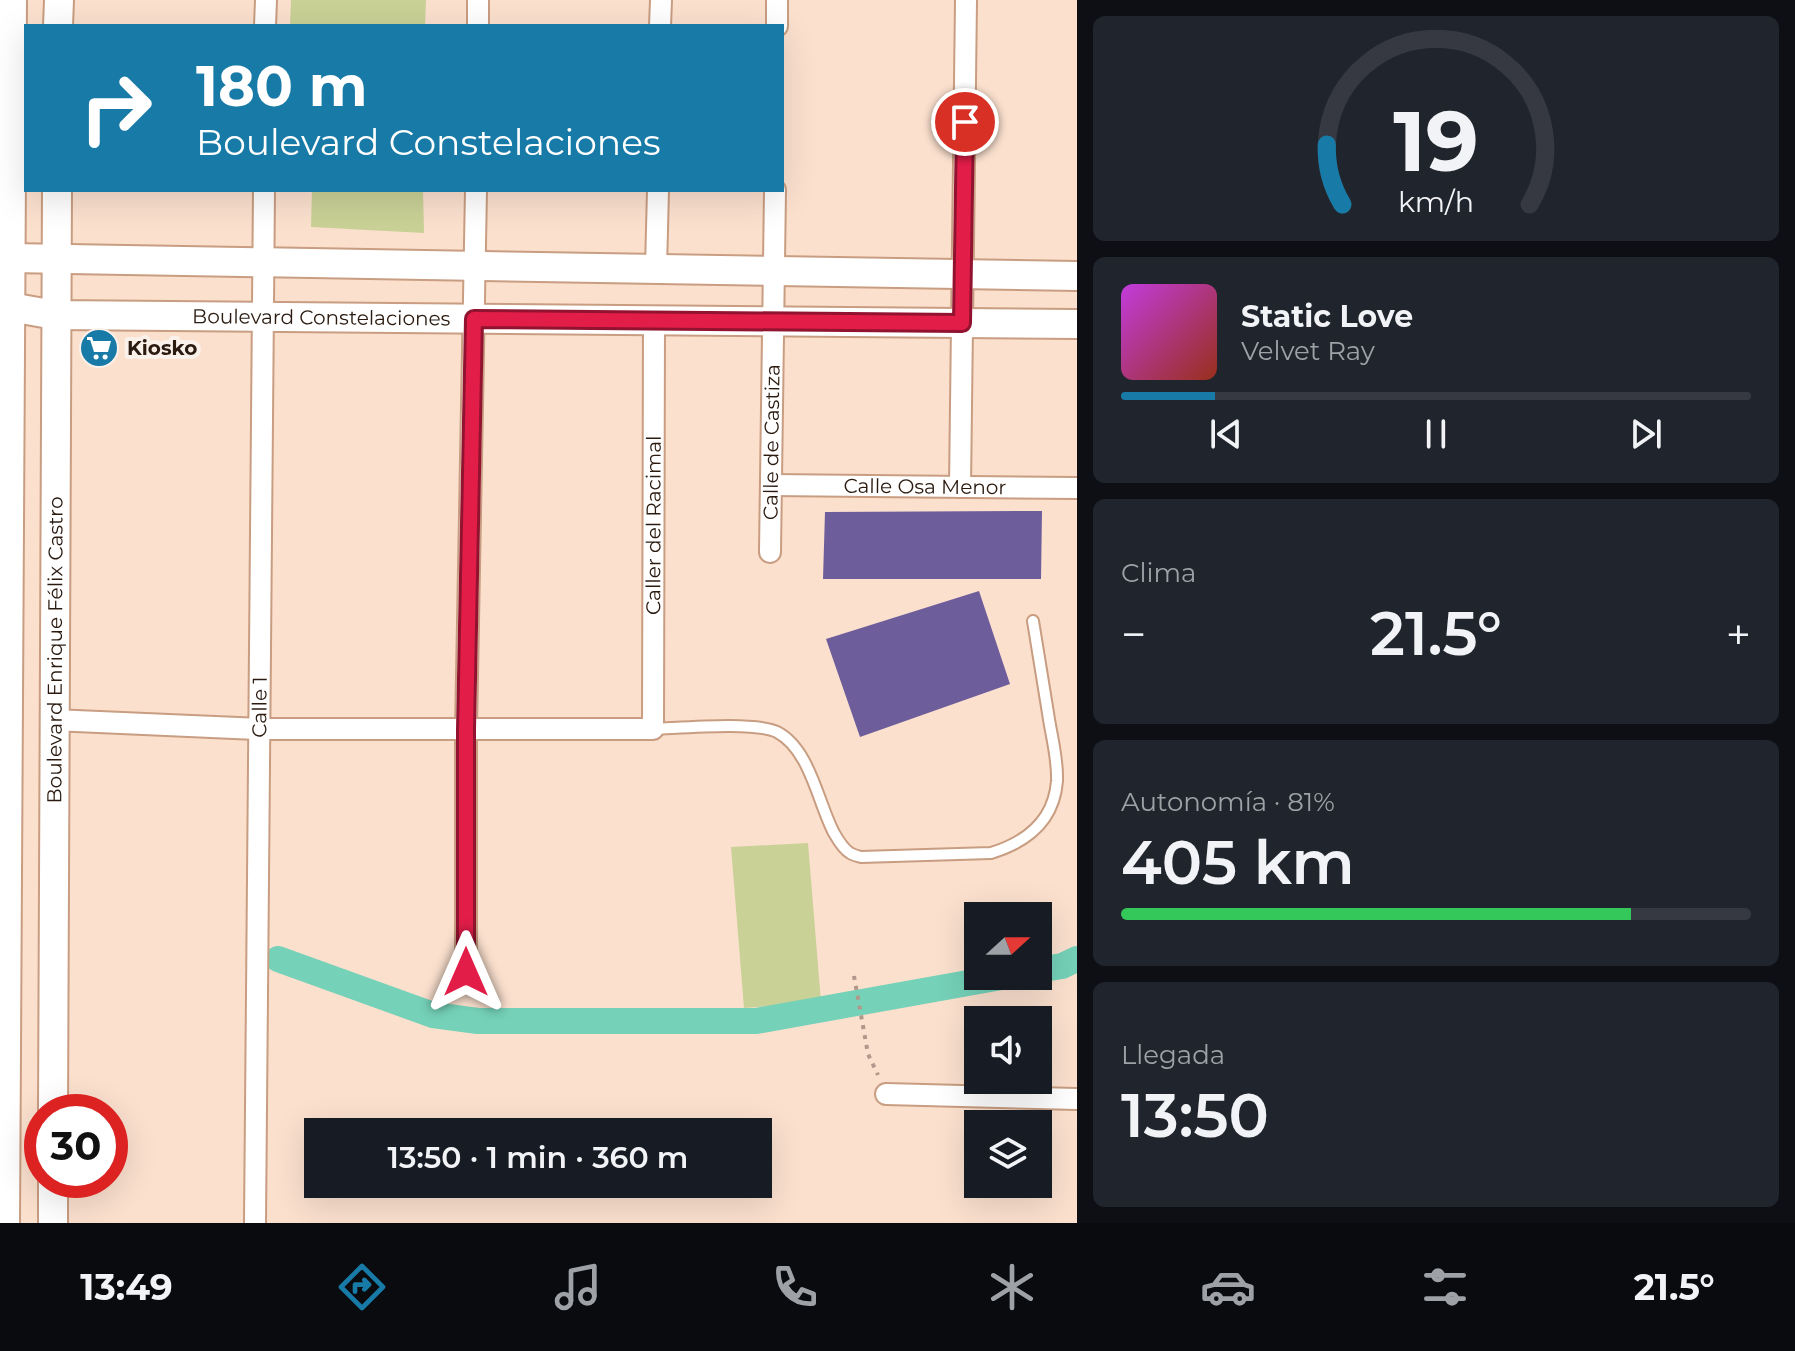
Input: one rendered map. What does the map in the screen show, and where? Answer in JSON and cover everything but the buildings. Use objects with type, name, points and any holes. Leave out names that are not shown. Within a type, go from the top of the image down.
[{"type":"main road","points":[[5,1223],[6,81],[12,0]]},
{"type":"main road","points":[[58,24],[59,0]]},
{"type":"main road","name":"Boulevard Enrique Félix Castro","points":[[53,1094],[57,192]]},
{"type":"main road","points":[[5,258],[1077,276]]},
{"type":"main road","name":"Boulevard Constelaciones","points":[[5,307],[55,315],[1077,324]]},
{"type":"main road","points":[[53,1198],[53,1223]]},
{"type":"street","points":[[265,24],[266,0]]},
{"type":"street","points":[[478,0],[478,24]]},
{"type":"street","points":[[660,24],[661,0]]},
{"type":"street","points":[[777,0],[777,24]]},
{"type":"street","points":[[960,487],[966,0]]},
{"type":"street","name":"Calle 1","points":[[255,1223],[264,192]]},
{"type":"street","points":[[466,972],[466,730],[476,192]]},
{"type":"street","points":[[656,269],[658,192]]},
{"type":"street","name":"Calle de Castiza","points":[[770,552],[775,192]]},
{"type":"street","name":"Caller del Racimal","points":[[653,729],[654,320]]},
{"type":"street","name":"Calle Osa Menor","points":[[771,485],[1077,488]]},
{"type":"street","points":[[53,720],[259,729],[653,729]]},
{"type":"street","points":[[886,1094],[1077,1099]]},
{"type":"lane","points":[[653,729],[754,726],[776,732],[793,744],[805,762],[829,823],[847,852],[861,857],[991,853],[1028,838],[1044,819],[1057,781],[1033,621]]},
{"type":"path","points":[[854,976],[868,1054]]},
{"type":"green space","points":[[291,0],[426,0],[425,24],[290,24]]},
{"type":"green space","points":[[312,192],[423,192],[424,233],[311,227]]},
{"type":"green space","points":[[808,843],[821,1002],[744,1008],[731,847]]},
{"type":"waterway","points":[[278,959],[433,1015],[478,1021],[756,1021],[964,984]]},
{"type":"waterway","points":[[1052,968],[1077,959]]},
{"type":"place","name":"Kiosko","points":[[99,348]]},
{"type":"route","points":[[466,972],[466,730],[474,319],[962,323],[965,122]]}]
